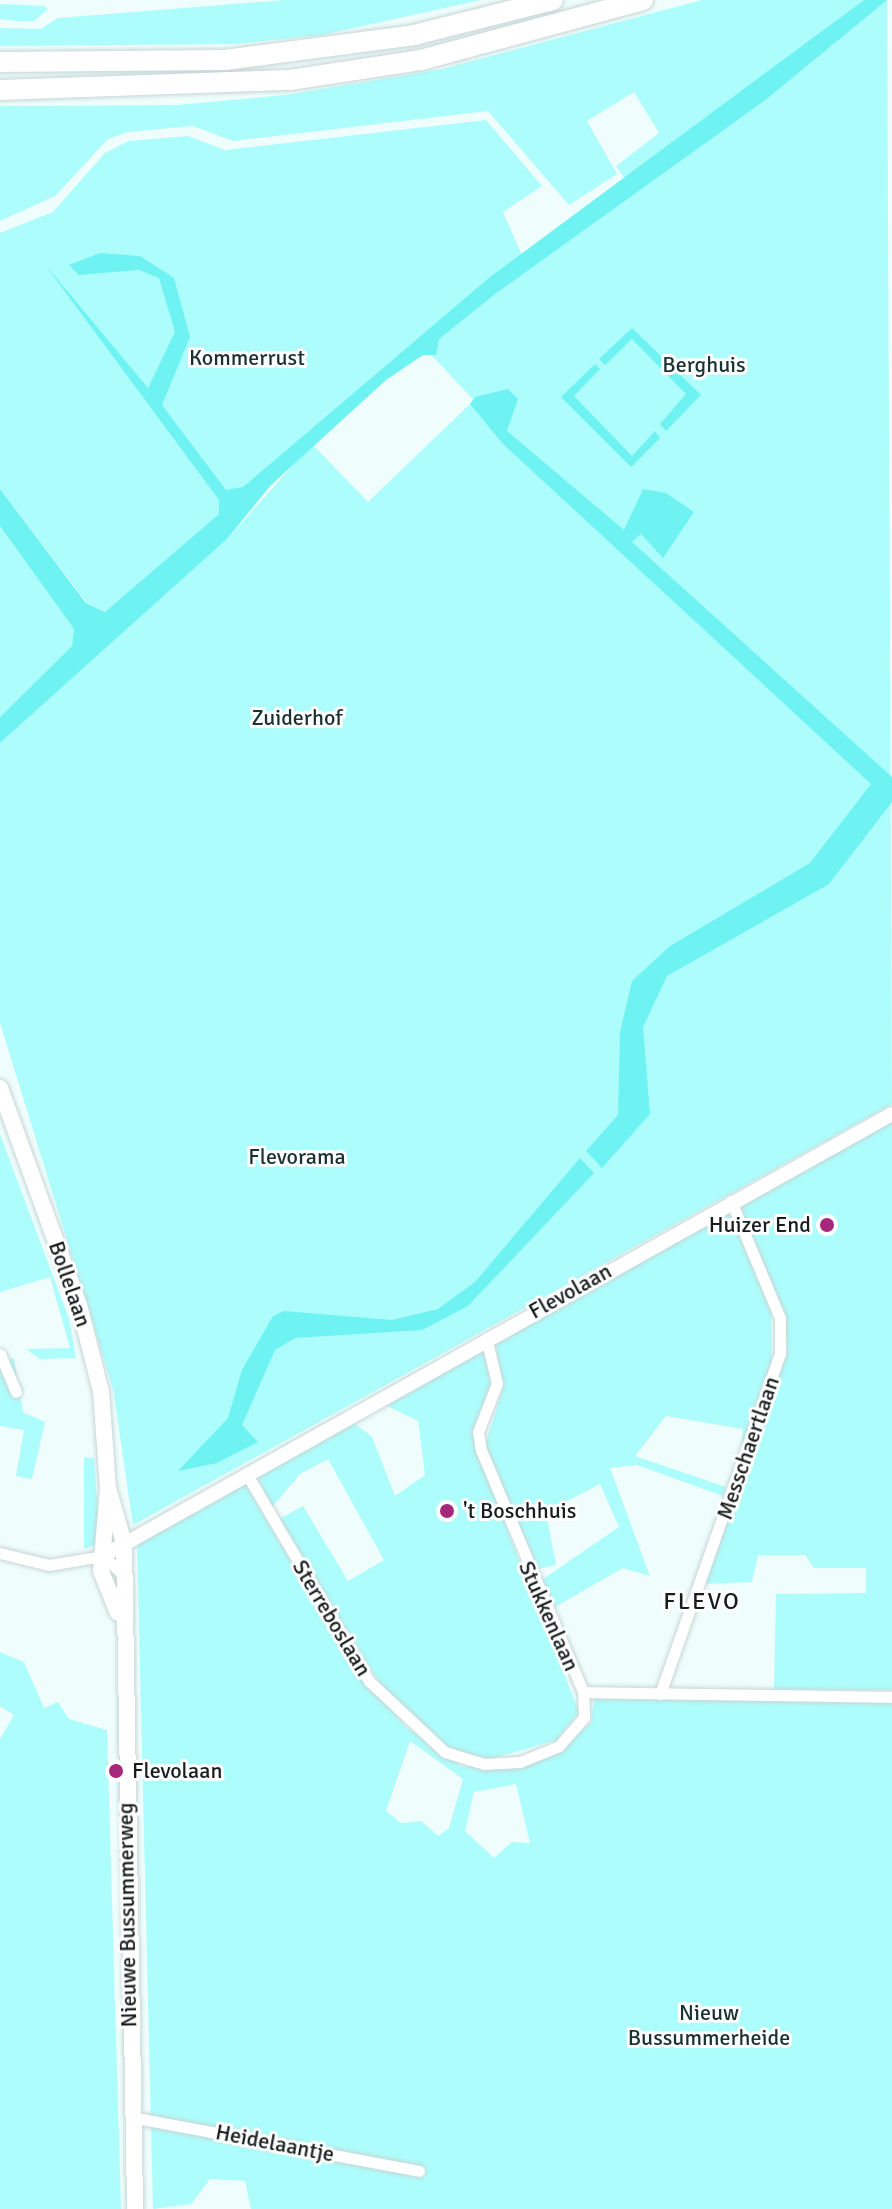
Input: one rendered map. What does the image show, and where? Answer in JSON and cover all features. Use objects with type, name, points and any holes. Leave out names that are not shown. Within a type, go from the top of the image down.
[{"type":"highway","points":[[0,62],[225,60],[414,35],[553,0]]},
{"type":"highway","points":[[0,90],[183,89],[349,72],[487,44],[643,0]]},
{"type":"main road","name":"Bollelaan","points":[[0,1088],[86,1330],[101,1391],[108,1488],[103,1556]]},
{"type":"main road","name":"Bollelaan","points":[[108,1488],[124,1543]]},
{"type":"main road","name":"Nieuwe Bussummerweg","points":[[124,1543],[121,1622],[135,2209]]},
{"type":"main road","name":"Nieuwe Bussummerweg","points":[[103,1556],[101,1571],[121,1622]]},
{"type":"street","name":"Flevolaan","points":[[0,1553],[49,1565],[103,1556],[486,1338],[892,1114]]},
{"type":"street","name":"Messchaertlaan","points":[[660,1694],[780,1354],[780,1318],[731,1201]]},
{"type":"street","name":"Stukkenlaan","points":[[486,1338],[497,1383],[478,1432],[481,1450],[583,1692],[892,1697]]},
{"type":"street","points":[[0,1354],[16,1392]]},
{"type":"street","name":"Sterreboslaan","points":[[246,1473],[369,1681],[445,1752],[484,1764],[520,1762],[559,1746],[584,1717],[583,1692]]},
{"type":"street","points":[[107,1528],[124,1543]]},
{"type":"street","points":[[103,1556],[121,1573]]},
{"type":"street","name":"Heidelaantje","points":[[131,2117],[419,2171]]},
{"type":"green space","points":[[286,0],[481,0],[322,35],[236,44],[0,46],[0,28],[41,29],[58,18]]},
{"type":"green space","points":[[702,0],[864,0],[625,179],[616,166],[659,133],[634,92],[587,121],[617,174],[569,205],[488,111],[233,141],[193,126],[128,132],[108,139],[55,196],[0,221],[0,106],[177,105],[285,95],[442,69]]},
{"type":"green space","points":[[887,0],[892,1104],[133,1525],[113,1389],[0,1023],[0,743],[227,539],[312,444],[368,502],[470,404],[502,443],[515,444],[421,344]]},
{"type":"green space","points":[[0,4],[44,6],[48,9],[34,21],[17,21],[0,19]]},
{"type":"green space","name":"Kommerrust","points":[[486,120],[542,186],[503,212],[522,255],[232,499],[43,262],[220,500],[219,514],[127,599],[105,612],[87,603],[0,489],[0,233],[53,212],[105,153],[129,141],[188,136],[225,150]]},
{"type":"green space","points":[[0,526],[74,629],[72,646],[0,717]]},
{"type":"green space","points":[[892,1121],[892,1690],[774,1689],[776,1594],[866,1593],[866,1568],[814,1568],[805,1555],[758,1555],[752,1582],[703,1584],[787,1352],[785,1316],[739,1205]]},
{"type":"green space","points":[[0,1134],[69,1319],[76,1358],[40,1359],[26,1349],[70,1348],[50,1277],[0,1292]]},
{"type":"green space","points":[[729,1212],[771,1312],[772,1370],[741,1449],[743,1429],[666,1416],[635,1456],[726,1487],[723,1496],[637,1465],[610,1468],[650,1576],[623,1568],[555,1607],[543,1579],[619,1527],[600,1484],[546,1512],[556,1565],[538,1569],[485,1445],[503,1388],[495,1341]]},
{"type":"green space","points":[[483,1348],[492,1386],[477,1453],[579,1712],[557,1740],[490,1759],[452,1751],[387,1695],[279,1519],[303,1506],[348,1581],[384,1560],[328,1459],[300,1474],[272,1507],[257,1475],[353,1422],[372,1437],[395,1496],[425,1475],[418,1421],[383,1404]]},
{"type":"green space","points":[[14,1358],[23,1412],[45,1422],[32,1479],[16,1476],[24,1430],[0,1426],[0,1360]]},
{"type":"green space","points":[[84,1457],[94,1458],[99,1525],[98,1544],[84,1549]]},
{"type":"green space","name":"Nieuw Bussummerheide","points":[[244,1482],[350,1662],[406,1727],[461,1766],[512,1768],[548,1757],[591,1723],[594,1699],[892,1702],[892,2209],[251,2209],[245,2181],[210,2179],[191,2204],[153,2209],[137,1543]],"holes":[[[410,1741],[463,1779],[449,1828],[438,1836],[421,1821],[401,1823],[386,1811]],[[516,1784],[530,1843],[512,1842],[494,1858],[465,1831],[474,1792]]]},
{"type":"green space","points":[[0,1652],[24,1662],[44,1708],[58,1702],[69,1719],[107,1730],[121,2209],[0,2209],[0,1739],[14,1715],[0,1706]]},
{"type":"shaded area","points":[[864,0],[887,0],[764,101],[495,294],[439,339],[436,355],[423,355],[386,380],[270,486],[227,539],[0,743],[0,717],[72,646],[74,629],[0,526],[0,489],[86,603],[105,612],[219,514],[219,500],[43,262],[148,388],[175,332],[159,278],[139,270],[79,275],[69,265],[100,253],[140,256],[174,278],[190,337],[162,405],[226,490],[243,487],[490,277]]},
{"type":"shaded area","points":[[632,328],[701,395],[666,431],[660,424],[686,394],[632,339],[605,365],[599,359]]},
{"type":"shaded area","points":[[595,364],[600,369],[574,396],[632,456],[655,431],[660,438],[631,467],[561,397]]},
{"type":"shaded area","points":[[508,389],[518,399],[507,431],[624,530],[643,489],[666,493],[694,512],[663,558],[641,534],[632,542],[892,777],[892,802],[829,884],[667,976],[643,1027],[650,1114],[602,1168],[586,1151],[618,1115],[620,1032],[632,981],[670,946],[810,863],[871,784],[502,443],[470,404],[475,397]]},
{"type":"shaded area","points":[[580,1158],[594,1173],[468,1306],[422,1330],[295,1338],[275,1350],[242,1425],[258,1442],[217,1463],[178,1471],[228,1418],[242,1370],[273,1316],[284,1311],[392,1320],[438,1309],[475,1282]]},
{"type":"place","name":"Huizer End","points":[[827,1225]]},
{"type":"place","name":"'t Boschhuis","points":[[447,1511]]},
{"type":"place","name":"Flevolaan","points":[[116,1771]]},
{"type":"district","name":"FLEVO","points":[[702,1602]]},
{"type":"park label","name":"Berghuis","points":[[704,365]]},
{"type":"park label","name":"Zuiderhof","points":[[297,718]]},
{"type":"park label","name":"Flevorama","points":[[297,1157]]}]
